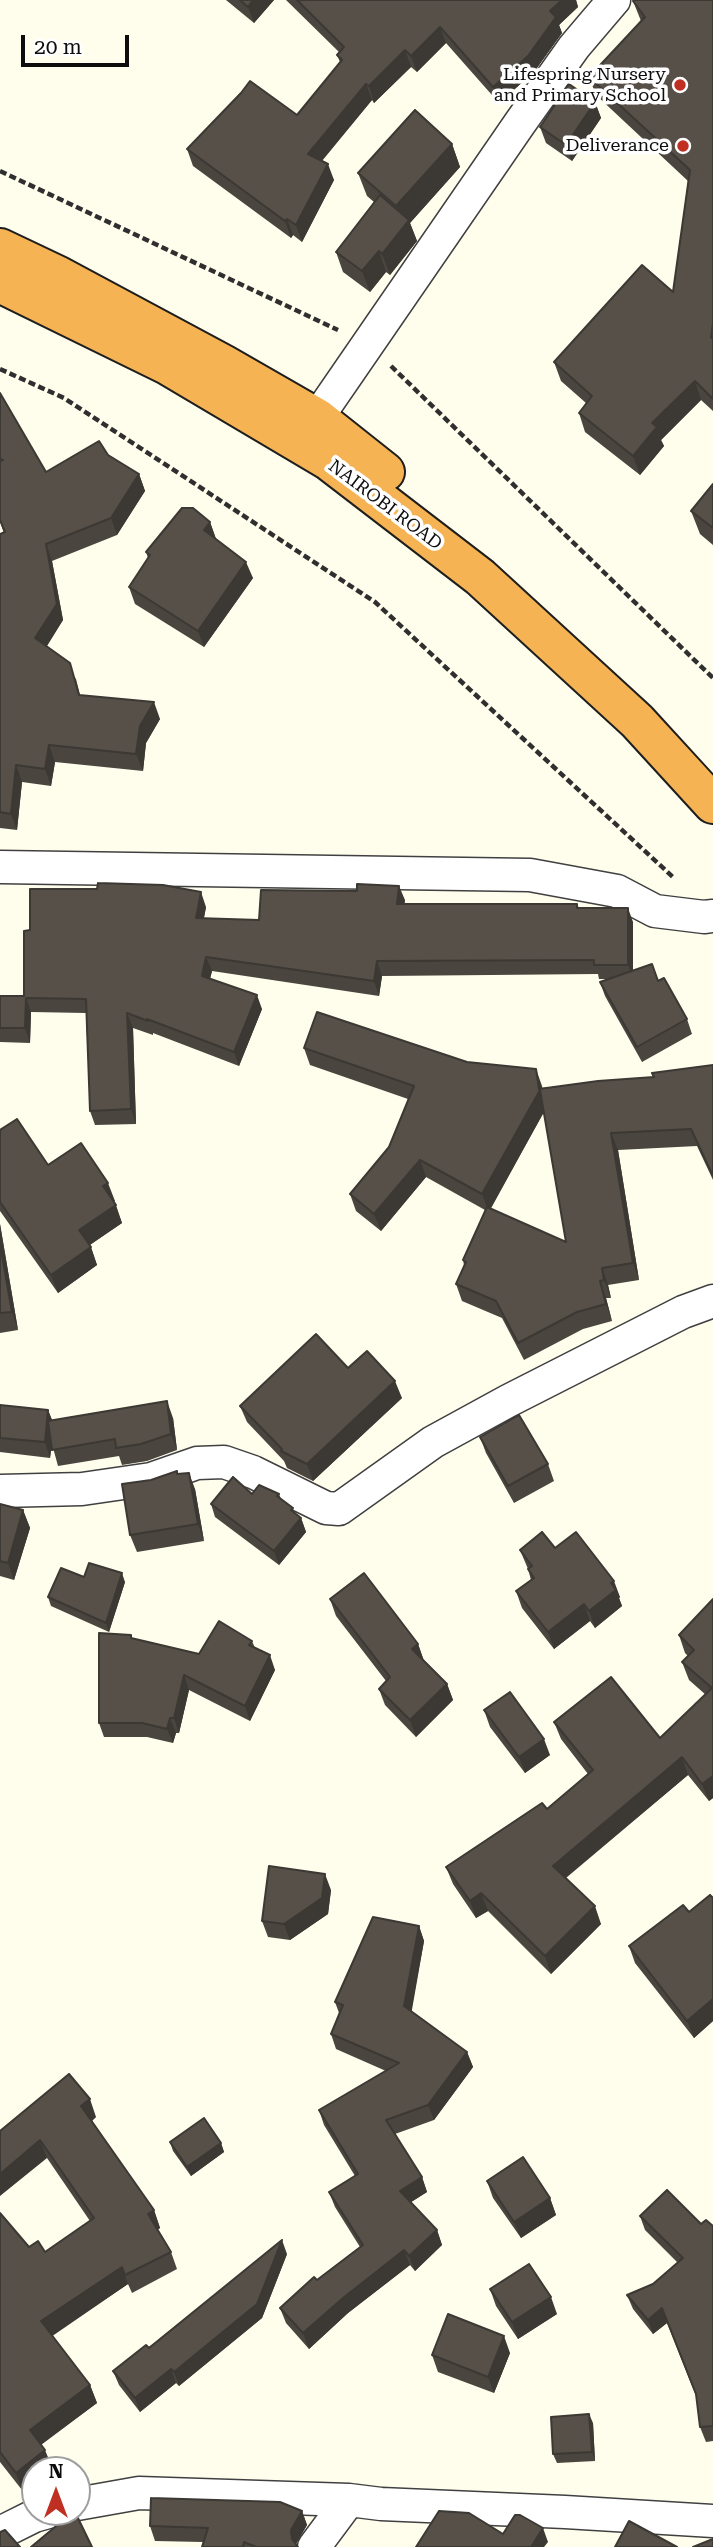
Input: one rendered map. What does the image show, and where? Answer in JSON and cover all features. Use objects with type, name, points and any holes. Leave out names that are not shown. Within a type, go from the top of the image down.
[{"type":"highway","name":"NAIROBI ROAD","points":[[0,248],[59,276],[317,418],[514,580],[713,767]]},
{"type":"highway","name":"NAIROBI ROAD","points":[[0,284],[167,365],[330,461],[480,577],[637,721],[713,804]]},
{"type":"street","points":[[317,418],[543,90],[574,47],[614,0]]},
{"type":"street","points":[[0,867],[530,875],[617,891],[655,911],[713,916]]},
{"type":"street","points":[[0,1491],[16,1493],[82,1489],[151,1479],[197,1463],[224,1462],[253,1472],[326,1508],[339,1509],[444,1436],[683,1312],[713,1301]]},
{"type":"street","points":[[91,2502],[139,2493],[349,2500],[381,2504],[713,2521]]},
{"type":"street","points":[[314,2547],[349,2500]]},
{"type":"street","points":[[0,2533],[21,2522]]},
{"type":"path","points":[[0,369],[64,397],[374,602],[682,886]]},
{"type":"building","points":[[240,0],[253,0],[248,7]]},
{"type":"building","points":[[297,0],[562,0],[550,11],[556,17],[528,56],[493,87],[440,27],[411,56],[405,50],[369,86],[366,84],[308,154],[328,164],[296,225],[287,219],[285,221],[187,149],[250,81],[297,115],[342,60],[337,55],[344,47]]},
{"type":"building","points":[[634,0],[713,0],[713,399],[695,381],[652,423],[657,427],[633,456],[579,413],[592,396],[554,362],[642,265],[673,292],[690,170],[589,77],[645,17]]},
{"type":"building","points":[[569,84],[595,102],[566,145],[540,127]]},
{"type":"building","points":[[415,110],[452,144],[396,206],[358,173]]},
{"type":"building","points":[[380,195],[409,220],[382,254],[379,251],[362,271],[336,252]]},
{"type":"building","points":[[0,393],[46,472],[99,441],[108,455],[139,474],[111,518],[46,544],[57,604],[35,638],[70,663],[79,695],[154,702],[140,726],[136,754],[49,745],[45,769],[16,765],[11,814],[0,812],[0,534],[5,532],[0,520],[0,461],[3,460],[0,459]]},
{"type":"building","points":[[713,484],[713,528],[691,511]]},
{"type":"building","points":[[182,508],[193,508],[210,522],[204,530],[246,562],[198,631],[129,587],[150,555],[146,552]]},
{"type":"building","points":[[98,883],[163,885],[201,892],[196,918],[259,920],[261,890],[357,891],[357,884],[399,886],[397,904],[577,904],[577,908],[628,908],[628,965],[594,965],[594,960],[377,961],[374,981],[206,957],[202,976],[257,995],[234,1052],[127,1013],[131,1109],[90,1111],[86,999],[26,998],[25,1028],[0,1028],[0,996],[24,996],[24,931],[30,930],[30,889],[97,889]]},
{"type":"building","points":[[652,964],[658,981],[664,978],[687,1019],[637,1047],[600,982]]},
{"type":"building","points":[[317,1012],[467,1062],[536,1069],[539,1089],[654,1077],[652,1073],[713,1065],[713,1176],[691,1129],[611,1133],[633,1263],[602,1268],[604,1280],[600,1281],[606,1304],[577,1312],[518,1343],[496,1301],[456,1284],[466,1262],[463,1260],[487,1207],[566,1242],[540,1090],[482,1194],[420,1160],[374,1214],[350,1194],[389,1147],[414,1086],[304,1048]]},
{"type":"building","points":[[17,1119],[48,1165],[81,1143],[108,1183],[103,1186],[116,1205],[79,1230],[91,1247],[51,1275],[0,1202],[0,1130]]},
{"type":"building","points":[[0,1244],[12,1312],[0,1313]]},
{"type":"building","points":[[316,1334],[348,1368],[367,1351],[395,1381],[307,1464],[281,1451],[240,1406]]},
{"type":"building","points":[[167,1401],[171,1434],[141,1444],[116,1448],[115,1439],[52,1450],[48,1421]]},
{"type":"building","points":[[0,1405],[48,1410],[45,1442],[0,1438]]},
{"type":"building","points":[[519,1415],[548,1464],[508,1486],[480,1437]]},
{"type":"building","points":[[177,1471],[177,1474],[189,1473],[198,1524],[130,1535],[122,1484],[151,1480]]},
{"type":"building","points":[[233,1477],[252,1494],[259,1485],[279,1494],[277,1496],[301,1518],[274,1551],[211,1504]]},
{"type":"building","points":[[0,1504],[23,1510],[8,1563],[0,1561]]},
{"type":"building","points":[[542,1532],[555,1548],[576,1532],[614,1581],[611,1583],[616,1590],[589,1611],[584,1604],[548,1632],[516,1591],[534,1578],[528,1569],[532,1566],[520,1550]]},
{"type":"building","points":[[89,1563],[122,1573],[106,1623],[48,1597],[61,1568],[84,1577]]},
{"type":"building","points":[[364,1573],[418,1644],[412,1649],[447,1684],[410,1720],[379,1689],[390,1677],[330,1599]]},
{"type":"building","points":[[713,1599],[713,1776],[702,1784],[682,1757],[553,1866],[595,1906],[545,1956],[481,1893],[470,1901],[446,1867],[542,1803],[547,1809],[593,1770],[554,1722],[611,1677],[660,1738],[712,1688],[682,1662],[694,1650],[679,1635]]},
{"type":"building","points":[[219,1621],[252,1641],[249,1645],[270,1655],[245,1706],[184,1675],[174,1718],[170,1718],[167,1729],[142,1723],[99,1723],[99,1633],[131,1635],[131,1638],[199,1654]]},
{"type":"building","points":[[510,1692],[544,1739],[519,1757],[484,1710]]},
{"type":"building","points":[[269,1866],[325,1874],[322,1898],[284,1924],[262,1921]]},
{"type":"building","points":[[710,1895],[713,1898],[713,1999],[687,2021],[629,1946],[683,1905],[689,1912]]},
{"type":"building","points":[[373,1917],[419,1926],[404,2006],[467,2052],[428,2105],[386,2120],[422,2177],[400,2191],[437,2230],[409,2256],[404,2250],[303,2333],[280,2308],[314,2277],[317,2280],[363,2245],[329,2192],[358,2174],[319,2110],[399,2063],[331,2034],[343,2005],[335,2002]]},
{"type":"building","points":[[69,2074],[90,2099],[81,2106],[154,2210],[148,2214],[171,2252],[125,2275],[122,2267],[41,2321],[90,2385],[30,2430],[45,2450],[37,2456],[21,2456],[21,2469],[16,2473],[0,2452],[0,2213],[29,2247],[38,2241],[45,2252],[94,2218],[40,2140],[0,2174],[0,2131]]},
{"type":"building","points":[[204,2118],[221,2143],[187,2167],[170,2142]]},
{"type":"building","points":[[523,2157],[550,2198],[514,2222],[487,2181]]},
{"type":"building","points":[[667,2190],[701,2224],[706,2220],[713,2226],[713,2426],[700,2427],[696,2394],[662,2308],[648,2320],[627,2295],[653,2284],[683,2258],[640,2216]]},
{"type":"building","points":[[282,2240],[257,2304],[174,2372],[171,2369],[135,2398],[113,2371],[146,2345],[149,2348]]},
{"type":"building","points":[[529,2264],[551,2297],[512,2322],[490,2289]]},
{"type":"building","points":[[448,2314],[504,2336],[488,2377],[432,2355]]},
{"type":"building","points":[[589,2414],[592,2452],[553,2454],[551,2417]]},
{"type":"building","points":[[151,2498],[280,2502],[302,2511],[291,2530],[292,2539],[298,2547],[256,2547],[244,2542],[243,2547],[202,2547],[208,2528],[150,2526]]},
{"type":"building","points":[[439,2511],[469,2513],[503,2534],[515,2515],[520,2515],[543,2528],[531,2547],[416,2547]]},
{"type":"building","points":[[629,2521],[677,2547],[615,2547]]},
{"type":"building","points":[[56,2526],[82,2526],[92,2547],[31,2547]]},
{"type":"building","points":[[5,2530],[20,2547],[0,2547],[0,2532]]},
{"type":"building","points":[[713,2539],[713,2547],[693,2547]]},
{"type":"place","name":"Lifespring Nursery and Primary School","points":[[680,85]]},
{"type":"place","name":"Deliverance","points":[[683,146]]}]
